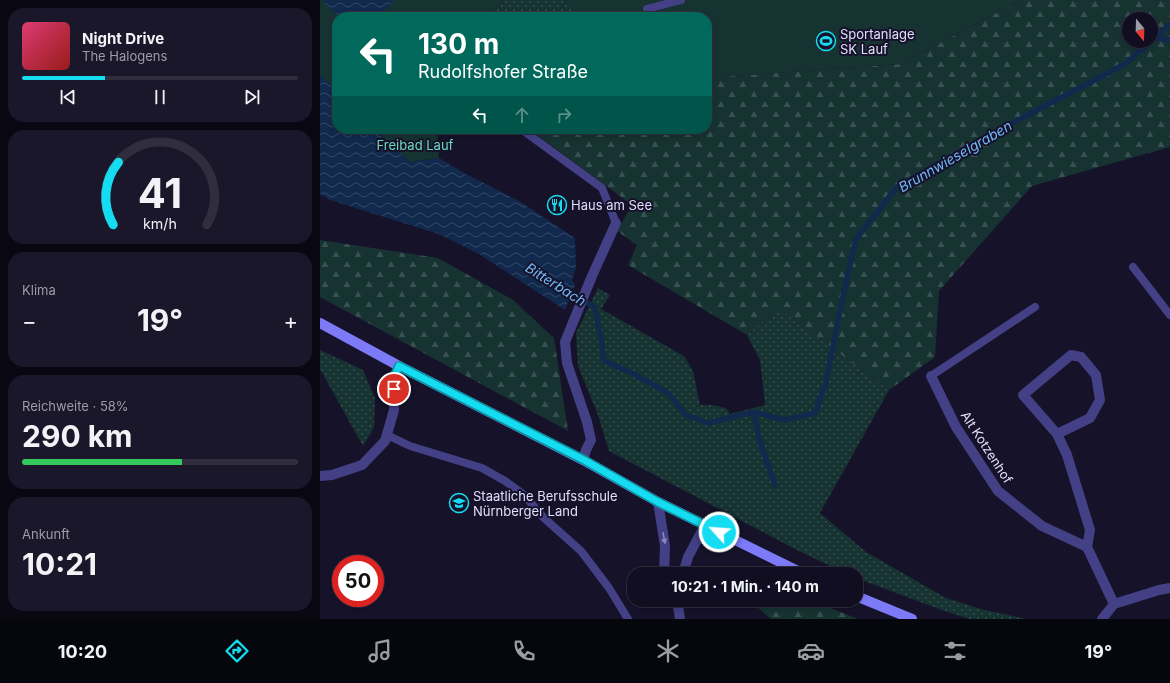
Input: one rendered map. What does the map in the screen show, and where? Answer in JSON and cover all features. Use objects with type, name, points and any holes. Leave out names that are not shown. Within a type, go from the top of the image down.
[{"type":"main road","points":[[320,323],[399,366],[584,460],[658,502],[790,567]]},
{"type":"main road","points":[[863,599],[912,619]]},
{"type":"street","points":[[584,460],[586,450],[591,440],[587,422],[567,363],[565,342],[616,223]]},
{"type":"street","points":[[1057,434],[1090,418],[1100,400],[1096,375],[1081,357],[1071,355],[1023,395],[1057,434],[1067,455],[1090,530],[1087,547],[1114,604]]},
{"type":"street","points":[[320,476],[332,475],[362,465],[385,441],[394,410],[394,378],[399,366]]},
{"type":"street","name":"Alt Kotzenhof","points":[[931,376],[956,427],[998,491],[1042,526],[1087,547]]},
{"type":"street","points":[[658,502],[665,546],[664,567]]},
{"type":"street","points":[[686,567],[688,558],[705,525]]},
{"type":"street","points":[[1102,619],[1114,604],[1170,588]]},
{"type":"street","points":[[678,607],[680,619]]},
{"type":"lane","points":[[648,9],[681,0]]},
{"type":"lane","points":[[528,134],[602,188],[616,223]]},
{"type":"lane","points":[[1132,267],[1170,315]]},
{"type":"lane","points":[[931,376],[1035,307]]},
{"type":"lane","points":[[387,435],[410,446],[482,468],[505,481],[523,494],[544,518],[581,551],[609,588],[628,619]]},
{"type":"green space","points":[[320,0],[506,0],[491,12],[332,12],[332,85],[320,74]]},
{"type":"green space","points":[[506,0],[564,0],[573,12],[491,12]]},
{"type":"green space","name":"Sportanlage SK Lauf","points":[[564,0],[1021,0],[900,64],[712,78],[712,12],[573,12]]},
{"type":"green space","points":[[1021,0],[1170,0],[1170,147],[1032,186],[939,291],[935,357],[889,390],[778,308],[747,335],[628,265],[637,245],[617,231],[632,205],[536,134],[712,134],[712,78],[900,64]]},
{"type":"green space","name":"Freibad Lauf","points":[[379,134],[437,134],[439,158],[410,162]]},
{"type":"green space","points":[[320,240],[438,258],[513,300],[554,338],[568,431],[320,297]]},
{"type":"green space","points":[[598,288],[610,295],[601,309],[684,356],[693,371],[700,405],[712,405],[726,408],[730,414],[765,405],[760,360],[747,335],[778,308],[889,390],[820,513],[866,552],[946,598],[984,610],[1027,619],[969,619],[863,581],[863,567],[832,567],[795,549],[609,451],[598,415],[578,366],[576,333]]},
{"type":"green space","points":[[320,350],[363,370],[375,398],[374,427],[363,446],[320,369]]},
{"type":"green space","points":[[757,607],[828,607],[858,619],[771,619]]},
{"type":"water","points":[[322,0],[395,0],[383,12],[333,12]]},
{"type":"water","points":[[320,74],[332,85],[332,134],[379,134],[410,162],[439,158],[464,173],[519,201],[575,238],[576,268],[572,279],[575,285],[565,310],[479,254],[439,234],[330,200],[320,194]]},
{"type":"waterway","name":"Brunnwieselgraben","points":[[754,412],[785,420],[815,413],[826,382],[856,239],[897,187],[984,138],[1125,64],[1170,24]]},
{"type":"waterway","points":[[1158,38],[1170,40]]},
{"type":"waterway","name":"Bitterbach","points":[[566,288],[595,308],[604,361],[632,373],[668,393],[686,415],[708,423],[754,412],[759,439],[775,485]]},
{"type":"place","name":"Sportanlage SK Lauf","points":[[826,41]]},
{"type":"place","name":"Haus am See","points":[[557,205]]},
{"type":"place","name":"Staatliche Berufsschule Nürnberger Land","points":[[459,503]]},
{"type":"route","points":[[394,389],[394,378],[399,366],[584,460],[658,502],[719,532]]}]
